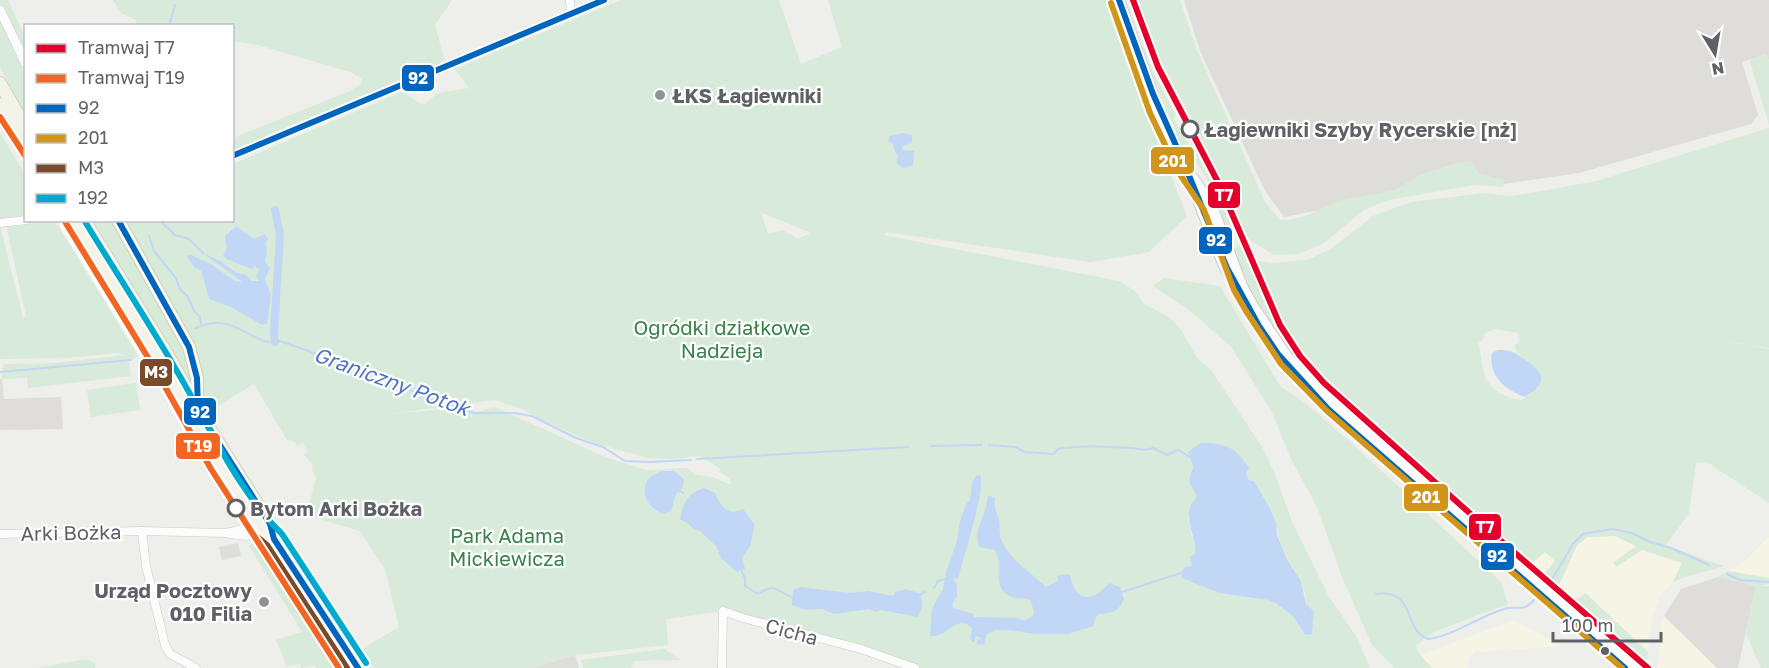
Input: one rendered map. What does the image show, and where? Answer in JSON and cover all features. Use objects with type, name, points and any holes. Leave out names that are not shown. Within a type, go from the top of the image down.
[{"type":"main road","points":[[1119,0],[1145,75],[1185,166],[1203,217],[1236,290],[1261,333],[1294,376],[1351,430],[1625,668]]},
{"type":"main road","points":[[0,83],[24,125]]},
{"type":"main road","points":[[0,104],[24,142]]},
{"type":"main road","points":[[1185,166],[1208,199],[1242,286],[1253,306],[1268,330],[1300,371],[1333,404],[1636,668]]},
{"type":"main road","points":[[119,222],[189,347],[196,378],[198,408]]},
{"type":"main road","points":[[81,225],[167,354],[263,522]]},
{"type":"main road","points":[[81,225],[207,444],[263,522],[358,667]]},
{"type":"street","points":[[570,0],[570,14]]},
{"type":"street","points":[[234,155],[604,0]]},
{"type":"street","points":[[0,10],[24,60]]},
{"type":"street","points":[[0,223],[24,220]]},
{"type":"street","name":"Arki Bożka","points":[[0,534],[142,531],[225,533],[247,536],[263,522]]},
{"type":"street","name":"Arki Bożka","points":[[142,531],[141,542],[165,645],[170,654],[196,668]]},
{"type":"street","name":"Cicha","points":[[722,668],[723,611],[861,649],[915,668]]},
{"type":"shaded area","points":[[1184,0],[1769,0],[1769,61],[1766,54],[1742,62],[1758,115],[1751,124],[1579,173],[1504,184],[1473,180],[1284,217],[1265,191],[1200,51]]},
{"type":"shaded area","points":[[0,379],[2,379],[4,399],[61,397],[63,429],[0,430]]},
{"type":"shaded area","points":[[1615,536],[1636,547],[1613,562],[1642,550],[1683,563],[1673,582],[1660,596],[1653,615],[1648,652],[1586,593],[1579,598],[1570,596],[1559,587],[1577,545],[1588,537]]},
{"type":"shaded area","points":[[1769,536],[1769,578],[1728,571],[1747,559]]},
{"type":"shaded area","points":[[238,543],[241,556],[222,560],[219,547]]},
{"type":"shaded area","points":[[1545,552],[1555,561],[1538,580],[1533,576],[1538,570],[1531,564]]},
{"type":"shaded area","points":[[1718,577],[1756,586],[1738,668],[1717,668],[1664,616],[1681,589]]},
{"type":"shaded area","points":[[1664,616],[1717,668],[1658,668],[1661,622]]},
{"type":"shaded area","points":[[1514,620],[1563,646],[1475,652],[1468,660],[1468,668],[1432,668],[1420,655]]},
{"type":"shaded area","points":[[575,655],[579,668],[532,668]]},
{"type":"green space","points":[[0,0],[8,0],[24,36],[24,62],[0,10]]},
{"type":"green space","points":[[113,0],[452,0],[435,25],[445,62],[234,151],[234,138],[350,91],[362,83],[362,79],[350,72],[258,45],[234,41],[234,24],[136,24],[136,20],[121,13]]},
{"type":"green space","points":[[621,0],[779,0],[801,64],[842,47],[828,0],[1106,0],[1187,216],[1149,252],[1090,262],[887,232],[883,235],[1119,281],[1135,291],[1144,304],[1169,317],[1180,328],[1198,359],[1211,370],[1262,447],[1293,524],[1328,595],[1356,636],[1370,668],[915,668],[723,611],[666,619],[668,645],[575,655],[532,668],[374,668],[362,649],[399,627],[385,569],[360,531],[306,515],[316,478],[312,468],[314,466],[304,455],[308,452],[303,443],[298,445],[287,440],[254,384],[206,413],[199,364],[126,226],[126,222],[234,222],[234,164],[402,92],[423,105],[438,93],[469,88],[455,69]],"holes":[[[762,213],[809,232],[809,234],[798,239],[783,230],[768,234]],[[236,226],[254,239],[265,243],[267,251],[265,278],[271,294],[262,325],[231,307],[209,299],[201,271],[194,267],[188,256],[191,255],[211,264],[235,281],[243,283],[206,255],[251,281],[259,281],[256,276],[260,270],[258,267],[226,259],[223,255],[227,248],[227,233]],[[495,400],[525,410],[594,443],[648,458],[673,459],[700,456],[721,469],[719,472],[730,479],[731,485],[713,477],[696,475],[687,468],[646,470],[605,457],[495,407],[473,413],[448,409],[388,414]],[[1188,452],[1246,472],[1249,480],[1254,481],[1271,509],[1283,549],[1304,590],[1306,604],[1313,610],[1305,635],[1293,616],[1277,604],[1268,600],[1219,593],[1182,578],[1185,567],[1192,567],[1191,557],[1195,554],[1188,518],[1197,497],[1189,481],[1193,467]]]},
{"type":"green space","points":[[1126,0],[1152,70],[1176,116],[1173,118],[1191,149],[1184,151],[1156,85]]},
{"type":"green space","points":[[1137,0],[1180,0],[1197,51],[1265,202],[1280,220],[1306,216],[1337,201],[1395,190],[1419,175],[1457,163],[1472,161],[1478,173],[1505,180],[1503,187],[1475,185],[1388,200],[1364,210],[1324,243],[1299,254],[1274,255],[1245,237],[1203,149],[1206,147],[1160,59]]},
{"type":"green space","points":[[0,20],[24,73],[24,112],[0,67]]},
{"type":"green space","points":[[1766,54],[1769,61],[1769,125],[1750,62],[1751,59]]},
{"type":"green space","points":[[1769,128],[1769,348],[1711,339],[1769,349],[1769,503],[1707,462],[1696,463],[1689,513],[1666,545],[1723,566],[1673,582],[1682,563],[1642,550],[1616,567],[1613,563],[1636,546],[1615,536],[1588,537],[1577,545],[1558,587],[1543,575],[1555,561],[1545,552],[1531,564],[1313,369],[1293,344],[1282,324],[1248,245],[1258,261],[1272,263],[1308,260],[1331,249],[1373,216],[1411,202],[1484,193],[1514,196],[1596,181]],"holes":[[[1495,329],[1518,333],[1519,342],[1514,347],[1523,359],[1532,393],[1522,400],[1503,395],[1488,382],[1477,342],[1482,341],[1485,333]]]},
{"type":"green space","points":[[0,133],[24,172],[24,216],[0,218]]},
{"type":"green space","points":[[1196,153],[1215,189],[1235,236],[1225,231],[1218,206],[1221,204],[1191,154]]},
{"type":"green space","points":[[37,222],[54,222],[57,226],[57,224],[138,356],[129,361],[131,376],[28,388],[27,378],[2,379],[3,364],[55,363],[125,355],[117,353],[66,358],[0,359],[0,225],[23,318],[26,316],[7,229]]},
{"type":"green space","points":[[91,222],[113,222],[177,335],[188,361],[193,387]]},
{"type":"green space","points":[[1240,244],[1275,327],[1306,375],[1252,301],[1233,251]]},
{"type":"green space","points":[[1164,278],[1220,286],[1280,386],[1304,402],[1357,448],[1501,582],[1508,604],[1436,631],[1415,646],[1432,668],[1395,668],[1372,645],[1342,577],[1317,507],[1291,459],[1271,410],[1231,347],[1193,313],[1153,286]]},
{"type":"green space","points":[[136,383],[140,410],[91,417],[87,390]]},
{"type":"green space","points":[[255,542],[333,668],[316,668],[315,665],[301,668],[300,664],[287,666],[276,640],[302,632],[249,546]]},
{"type":"green space","points":[[1728,571],[1769,578],[1769,584],[1760,586],[1769,586],[1769,668],[1761,668],[1746,634],[1756,586],[1718,577]]},
{"type":"green space","points":[[1585,593],[1648,652],[1647,661],[1605,624],[1603,627],[1569,597],[1579,598]]},
{"type":"green space","points":[[664,649],[681,660],[635,661],[631,668],[584,668],[581,660]]},
{"type":"green space","points":[[86,659],[96,664],[95,668],[37,668]]},
{"type":"water","points":[[902,133],[912,135],[912,143],[903,146],[902,150],[914,151],[913,165],[904,168],[897,164],[898,155],[893,144],[888,141],[890,136]]},
{"type":"water","points":[[236,226],[254,239],[265,234],[268,239],[265,243],[267,251],[265,262],[270,268],[265,279],[271,294],[267,324],[262,325],[231,307],[209,299],[201,271],[194,267],[187,256],[191,255],[211,264],[235,281],[242,282],[203,253],[222,262],[235,272],[246,275],[251,281],[259,281],[256,276],[260,270],[255,266],[252,269],[226,259],[223,255],[227,248],[225,236]]},
{"type":"water","points":[[1498,350],[1512,352],[1531,364],[1540,373],[1538,387],[1525,397],[1505,386],[1495,375],[1491,361],[1492,353]]},
{"type":"water","points":[[1201,443],[1223,445],[1229,448],[1239,455],[1249,468],[1246,473],[1249,480],[1254,481],[1270,508],[1276,523],[1277,535],[1287,559],[1301,581],[1306,604],[1314,611],[1312,634],[1305,635],[1293,616],[1268,600],[1219,593],[1182,578],[1181,573],[1185,567],[1192,566],[1190,557],[1195,554],[1189,515],[1192,503],[1197,497],[1190,483],[1193,467],[1188,452]]},
{"type":"water","points":[[663,471],[674,471],[684,479],[683,487],[676,494],[671,511],[662,514],[650,505],[645,489],[652,476]]},
{"type":"water","points":[[980,475],[980,494],[973,525],[958,579],[954,578],[957,583],[957,596],[953,608],[973,614],[974,617],[1017,618],[1024,621],[1033,616],[1034,611],[1030,600],[1007,595],[1002,590],[998,556],[995,550],[980,547],[978,542],[978,528],[988,496],[995,497],[1000,537],[1005,547],[1015,560],[1046,587],[1058,581],[1057,576],[1070,575],[1076,591],[1085,597],[1091,597],[1103,590],[1109,583],[1120,587],[1124,599],[1118,608],[1113,612],[1097,615],[1093,626],[1068,634],[1034,634],[996,630],[987,634],[984,644],[980,645],[976,643],[981,638],[976,636],[974,642],[970,639],[972,628],[961,623],[936,636],[930,636],[932,609],[943,589],[946,572],[957,541],[960,521],[966,504],[970,500],[972,482],[976,476]]},
{"type":"water","points":[[704,488],[715,493],[725,509],[733,512],[743,509],[755,525],[750,546],[742,558],[745,569],[737,572],[721,558],[716,546],[700,531],[680,519],[687,499]]},
{"type":"water","points":[[800,587],[850,593],[868,591],[893,596],[895,592],[906,589],[921,594],[922,606],[918,617],[881,610],[875,612],[869,609],[834,614],[822,609],[806,610],[792,605],[793,590]]},
{"type":"waterway","points":[[170,24],[175,5]]},
{"type":"waterway","points":[[275,210],[280,235],[275,342]]},
{"type":"waterway","points":[[161,222],[175,235],[189,239],[203,253]]},
{"type":"waterway","points":[[149,236],[154,251],[188,297],[194,311],[200,317],[201,324]]},
{"type":"waterway","name":"Graniczny Potok","points":[[196,328],[210,323],[233,326],[261,340],[280,341],[398,382],[428,399],[444,400],[455,407],[474,413],[514,413],[532,416],[576,438],[603,447],[625,461],[691,460]]},
{"type":"waterway","name":"Graniczny Potok","points":[[0,372],[131,360]]},
{"type":"waterway","name":"Graniczny Potok","points":[[931,446],[982,445]]},
{"type":"waterway","name":"Graniczny Potok","points":[[989,445],[1015,447],[1025,452],[1054,454],[1058,449],[1076,447],[1144,450],[1153,448],[1167,455],[1178,450],[1190,457]]},
{"type":"waterway","name":"Graniczny Potok","points":[[697,459],[908,447]]},
{"type":"waterway","name":"Graniczny Potok","points":[[1552,579],[1573,544],[1583,534],[1612,529],[1632,533],[1709,565]]},
{"type":"waterway","points":[[742,572],[745,586],[758,594],[773,588],[792,597]]},
{"type":"waterway","points":[[1122,592],[1181,573]]},
{"type":"waterway","name":"Graniczny Potok","points":[[1727,574],[1740,580],[1769,582]]},
{"type":"waterway","points":[[934,588],[938,581],[945,579]]},
{"type":"waterway","points":[[921,594],[925,592]]},
{"type":"waterway","name":"Graniczny Potok","points":[[1376,594],[1389,594],[1398,598],[1404,604],[1420,634],[1428,639],[1447,634],[1504,609],[1523,608],[1534,600]]},
{"type":"tram line","name":"T7","points":[[1133,0],[1158,67],[1220,186],[1280,325],[1300,356],[1324,383],[1648,668]]},
{"type":"tram line","name":"T19","points":[[0,117],[24,154]]},
{"type":"tram line","name":"T19","points":[[65,222],[158,374],[211,469],[339,668]]},
{"type":"transit line","name":"92","points":[[234,155],[604,0]]},
{"type":"transit line","name":"92","points":[[1119,0],[1153,94],[1227,268],[1259,326],[1278,354],[1328,409],[1625,668]]},
{"type":"transit line","name":"201","points":[[1111,3],[1150,113],[1177,170],[1204,210],[1234,290],[1281,364],[1327,411],[1622,668]]},
{"type":"transit line","name":"192","points":[[85,222],[167,354],[238,478],[251,498],[282,534],[366,663]]},
{"type":"transit line","name":"92","points":[[119,222],[189,347],[197,378],[198,408],[204,420],[270,524],[274,539],[358,668]]},
{"type":"transit line","name":"M3","points":[[65,225],[162,382],[199,449],[254,534],[267,545],[347,668]]},
{"type":"place","name":"ŁKS Łagiewniki","points":[[660,95]]},
{"type":"place","name":"Łagiewniki Szyby Rycerskie [nż]","points":[[1190,129]]},
{"type":"place","name":"Bytom Arki Bożka","points":[[236,508]]},
{"type":"place","name":"Urząd Pocztowy 010 Filia","points":[[264,602]]},
{"type":"park label","name":"Ogródki działkowe Nadzieja","points":[[722,338]]},
{"type":"park label","name":"Park Adama Mickiewicza","points":[[507,546]]}]
